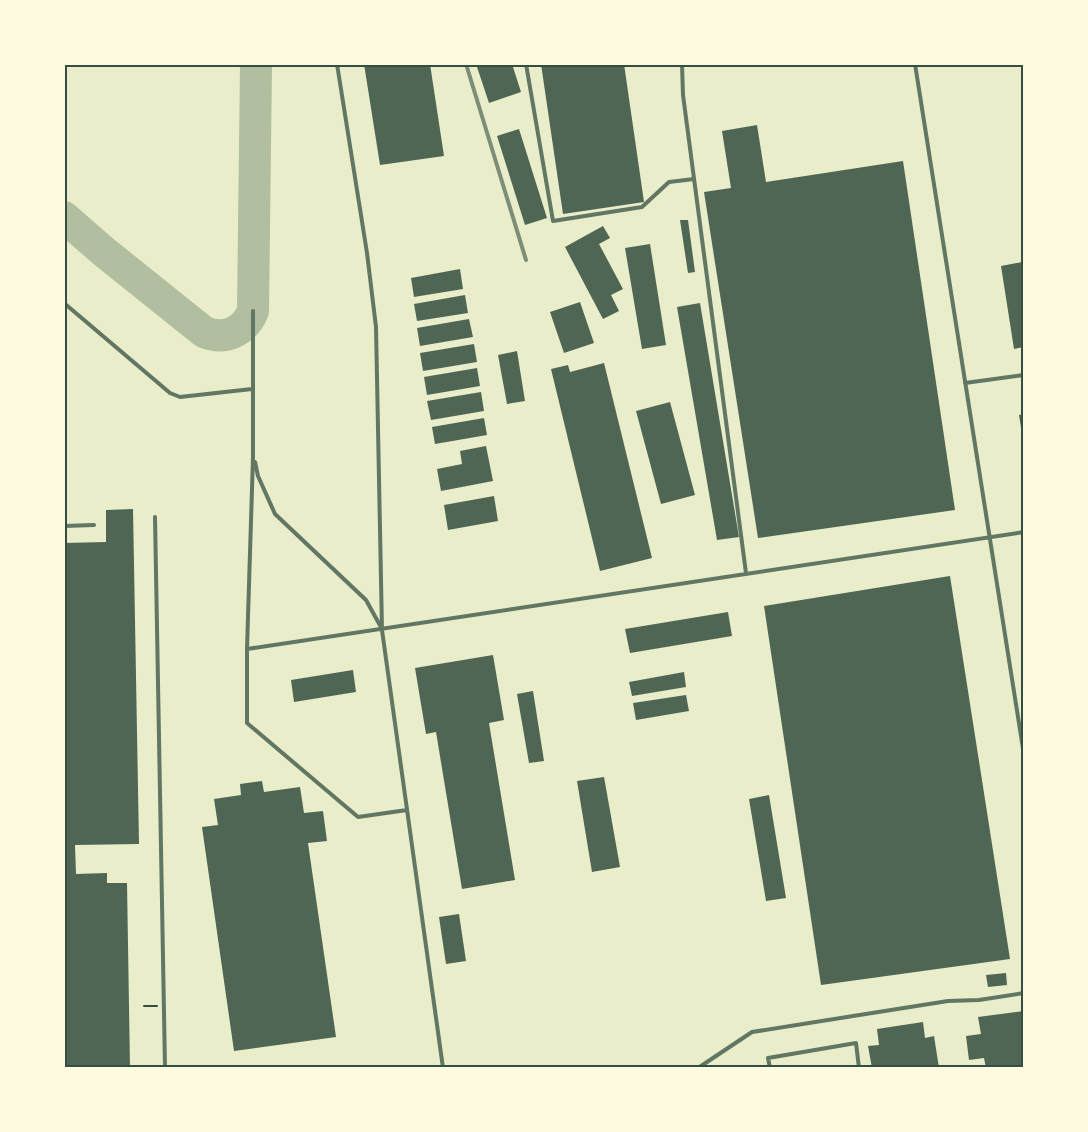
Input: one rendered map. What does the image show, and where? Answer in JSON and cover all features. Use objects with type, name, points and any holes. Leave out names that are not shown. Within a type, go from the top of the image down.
[{"type":"lane","points":[[337,64],[368,253],[376,327],[382,630],[443,1068]]},
{"type":"lane","points":[[526,64],[553,220],[642,207],[669,182],[694,179]]},
{"type":"lane","points":[[682,64],[683,95],[746,573]]},
{"type":"lane","points":[[915,64],[1023,755]]},
{"type":"lane","points":[[64,303],[170,393],[180,397],[252,389]]},
{"type":"lane","points":[[252,311],[253,457],[247,723],[358,818],[407,810]]},
{"type":"lane","points":[[965,383],[1023,375]]},
{"type":"lane","points":[[253,457],[258,476],[275,514],[366,600],[382,630]]},
{"type":"lane","points":[[155,517],[165,1068]]},
{"type":"lane","points":[[64,526],[94,525]]},
{"type":"lane","points":[[247,649],[1023,532]]},
{"type":"lane","points":[[698,1068],[752,1032],[948,1001],[979,1000],[1023,993]]},
{"type":"lane","points":[[770,1068],[768,1058],[856,1043],[859,1068]]},
{"type":"path","points":[[144,1006],[164,1006]]},
{"type":"building","points":[[364,64],[430,64],[444,156],[380,165]]},
{"type":"building","points":[[476,64],[512,64],[521,92],[489,103]]},
{"type":"building","points":[[541,64],[624,64],[644,202],[563,214]]},
{"type":"building","points":[[757,125],[766,182],[903,161],[955,510],[758,538],[704,192],[731,188],[722,131]]},
{"type":"building","points":[[519,129],[547,218],[525,225],[497,136]]},
{"type":"building","points":[[680,220],[688,220],[695,272],[688,273]]},
{"type":"building","points":[[603,226],[610,238],[599,244],[623,289],[611,295],[619,311],[603,319],[565,247]]},
{"type":"building","points":[[650,244],[666,345],[642,349],[625,248]]},
{"type":"building","points":[[1022,262],[1024,347],[1014,349],[1001,266]]},
{"type":"building","points":[[460,269],[463,289],[414,297],[411,278]]},
{"type":"building","points":[[465,295],[468,313],[417,321],[414,304]]},
{"type":"building","points":[[580,302],[594,343],[564,353],[550,312]]},
{"type":"building","points":[[700,303],[739,537],[717,540],[677,307]]},
{"type":"building","points":[[469,319],[473,337],[420,346],[417,328]]},
{"type":"building","points":[[474,344],[477,362],[423,371],[420,353]]},
{"type":"building","points":[[517,351],[525,401],[507,404],[498,355]]},
{"type":"building","points":[[604,363],[652,558],[600,571],[551,369],[568,365],[570,372]]},
{"type":"building","points":[[477,368],[480,386],[427,395],[424,377]]},
{"type":"building","points":[[481,392],[484,411],[431,420],[427,401]]},
{"type":"building","points":[[670,402],[695,495],[661,504],[636,411]]},
{"type":"building","points":[[1024,414],[1024,434],[1022,434],[1019,415]]},
{"type":"building","points":[[484,418],[487,435],[435,444],[432,427]]},
{"type":"building","points":[[486,446],[493,481],[441,491],[437,469],[462,464],[460,451]]},
{"type":"building","points":[[494,496],[498,521],[448,530],[444,505]]},
{"type":"building","points":[[133,509],[139,844],[75,845],[76,874],[107,873],[107,883],[127,883],[130,1068],[64,1068],[64,543],[106,542],[106,510]]},
{"type":"building","points":[[950,576],[1010,959],[821,985],[764,606]]},
{"type":"building","points":[[728,612],[732,636],[630,653],[625,629]]},
{"type":"building","points":[[493,655],[504,720],[489,723],[515,880],[462,889],[436,732],[426,734],[415,668]]},
{"type":"building","points":[[353,670],[356,692],[294,702],[291,680]]},
{"type":"building","points":[[684,672],[686,687],[632,696],[629,682]]},
{"type":"building","points":[[533,691],[544,761],[529,763],[517,694]]},
{"type":"building","points":[[686,695],[689,711],[636,720],[633,703]]},
{"type":"building","points":[[604,777],[620,867],[592,872],[577,781]]},
{"type":"building","points":[[262,781],[264,792],[300,787],[304,813],[323,811],[327,841],[308,843],[336,1037],[234,1051],[202,827],[218,825],[214,799],[241,795],[240,784]]},
{"type":"building","points":[[769,795],[786,898],[766,901],[749,799]]},
{"type":"building","points":[[459,914],[466,961],[446,964],[439,917]]},
{"type":"building","points":[[1006,973],[1007,985],[988,987],[986,975]]},
{"type":"building","points":[[1024,1011],[1024,1068],[1005,1068],[1005,1065],[986,1068],[984,1058],[969,1060],[966,1036],[981,1034],[978,1017]]},
{"type":"building","points":[[923,1022],[925,1038],[934,1036],[939,1068],[872,1068],[868,1046],[879,1045],[877,1029]]},
{"type":"taxiway","points":[[64,217],[204,332],[212,335],[227,335],[240,329],[253,311],[256,64]]},
{"type":"railway","points":[[466,64],[526,260]]}]
